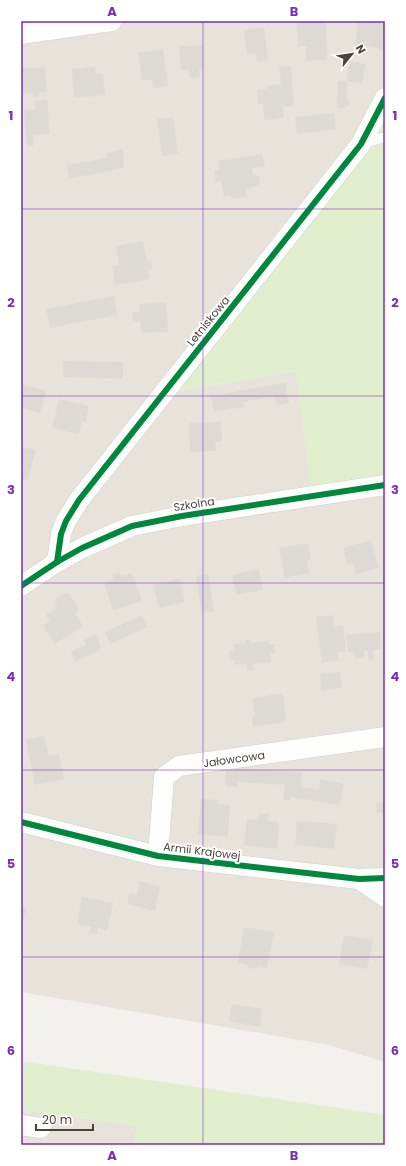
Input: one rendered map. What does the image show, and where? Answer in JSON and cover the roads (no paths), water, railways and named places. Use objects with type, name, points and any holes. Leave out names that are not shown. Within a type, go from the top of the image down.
[{"type":"street","points":[[21,34],[112,21]]},
{"type":"street","name":"Letniskowa","points":[[57,562],[61,534],[66,521],[79,500],[361,144],[385,98]]},
{"type":"street","name":"Szkolna","points":[[21,586],[57,562],[82,548],[132,526],[182,516],[385,485]]},
{"type":"street","name":"Jałowcowa","points":[[158,856],[164,778],[179,766],[385,737]]},
{"type":"street","name":"Armii Krajowej","points":[[21,822],[158,856],[359,879],[385,878]]},
{"type":"street","points":[[359,879],[385,897]]},
{"type":"street","points":[[21,1125],[42,1128]]},
{"type":"lane","points":[[361,144],[385,137]]}]
